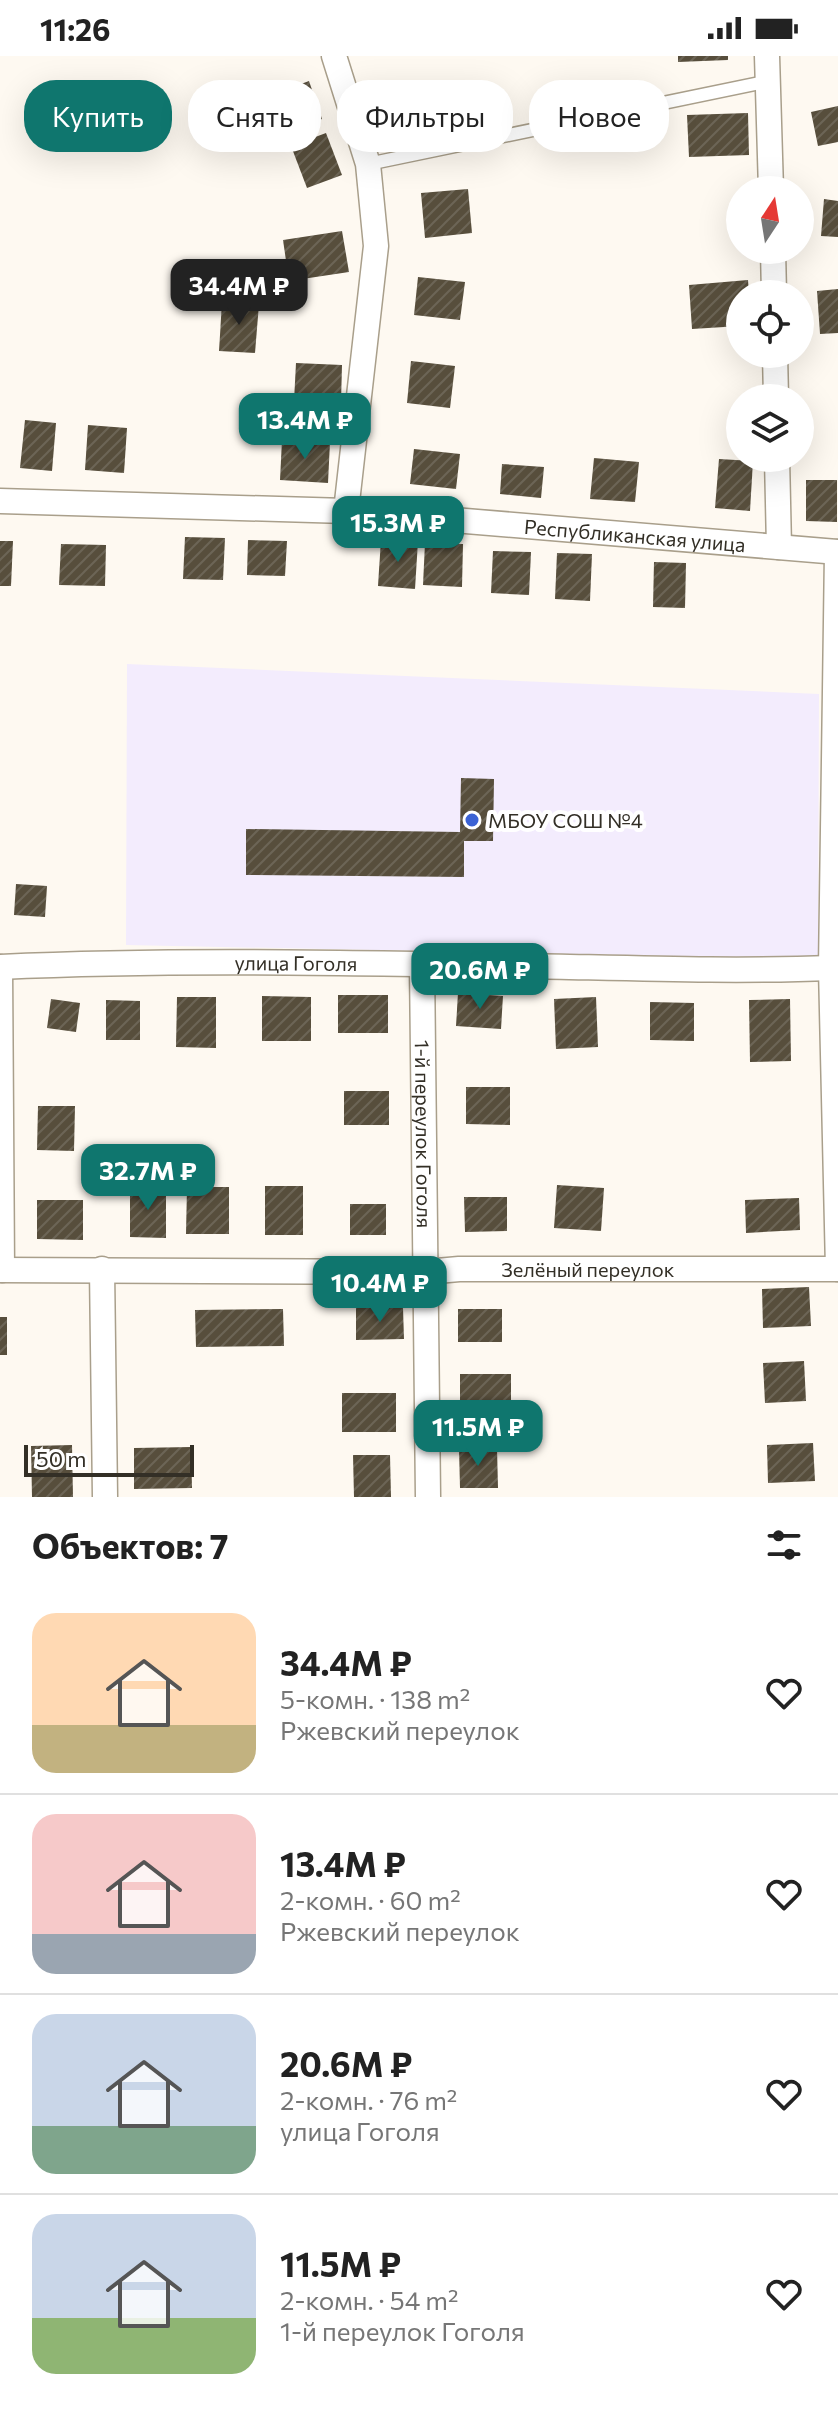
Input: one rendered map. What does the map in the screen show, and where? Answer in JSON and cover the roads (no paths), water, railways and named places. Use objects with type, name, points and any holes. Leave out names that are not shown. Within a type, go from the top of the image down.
[{"type":"street","points":[[334,56],[368,164],[376,246],[346,511]]},
{"type":"street","points":[[767,56],[771,176]]},
{"type":"street","points":[[777,472],[779,547]]},
{"type":"street","name":"Республиканская улица","points":[[0,501],[346,511],[838,552]]},
{"type":"street","points":[[838,552],[831,968],[838,1269]]},
{"type":"street","name":"улица Гоголя","points":[[0,967],[74,963],[422,964],[758,971],[831,968]]},
{"type":"street","name":"1-й переулок Гоголя","points":[[422,964],[428,1497]]},
{"type":"street","points":[[0,967],[1,1270]]},
{"type":"street","points":[[102,1269],[105,1497]]},
{"type":"street","name":"Зелёный переулок","points":[[1,1270],[426,1272],[459,1269],[838,1269]]},
{"type":"lane","points":[[368,164],[769,81]]},
{"type":"place","name":"МБОУ СОШ №4","points":[[472,820]]}]
